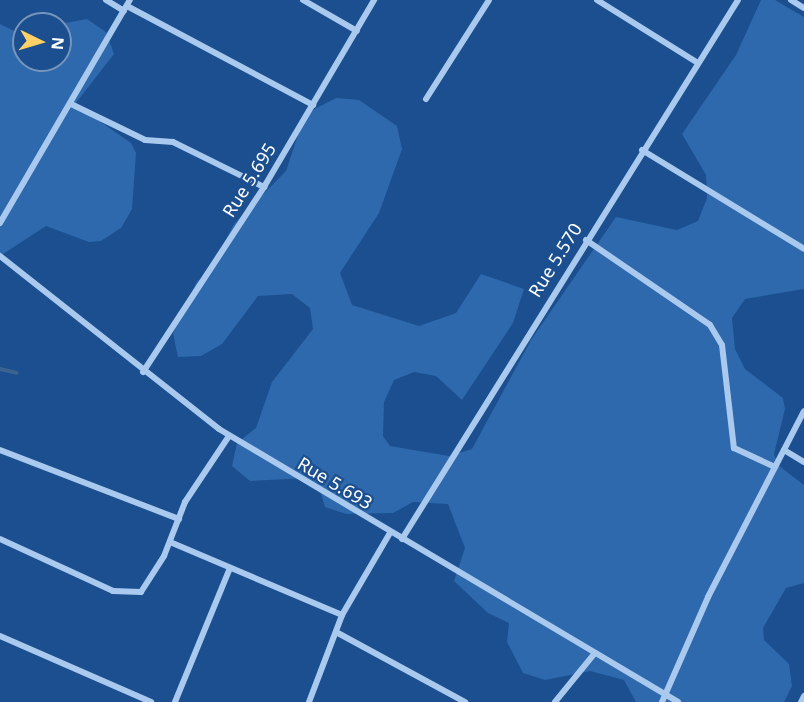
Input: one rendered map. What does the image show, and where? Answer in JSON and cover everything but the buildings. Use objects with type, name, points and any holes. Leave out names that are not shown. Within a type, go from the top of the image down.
[{"type":"street","points":[[106,0],[127,6],[313,105]]},
{"type":"street","points":[[303,0],[357,31]]},
{"type":"street","name":"Rue 5.695","points":[[143,372],[264,187],[374,0]]},
{"type":"street","points":[[426,99],[489,0]]},
{"type":"street","points":[[597,0],[698,63]]},
{"type":"street","name":"Rue 5.570","points":[[402,539],[642,150],[738,0]]},
{"type":"street","points":[[791,0],[804,8]]},
{"type":"street","points":[[0,223],[127,6]]},
{"type":"street","points":[[71,104],[145,140],[173,142],[264,187]]},
{"type":"street","points":[[642,150],[804,249]]},
{"type":"street","points":[[586,240],[710,325],[722,345],[734,448],[775,467]]},
{"type":"street","name":"Rue 5.693","points":[[0,256],[143,372],[229,436],[678,702]]},
{"type":"street","points":[[662,702],[804,411]]},
{"type":"street","points":[[0,540],[127,596],[141,592],[152,578],[179,519],[229,436]]},
{"type":"street","points":[[0,450],[179,519]]},
{"type":"street","points":[[784,450],[804,462]]},
{"type":"street","points":[[309,702],[342,615],[390,533]]},
{"type":"street","points":[[170,542],[342,615]]},
{"type":"street","points":[[175,702],[230,568]]},
{"type":"street","points":[[336,632],[465,702]]},
{"type":"street","points":[[0,636],[76,673],[151,702]]},
{"type":"street","points":[[555,702],[595,654]]},
{"type":"street","points":[[801,702],[804,696]]},
{"type":"shaded area","points":[[761,0],[775,0],[804,17],[804,289],[745,299],[732,318],[735,349],[745,369],[783,398],[785,409],[774,454],[778,465],[804,485],[804,583],[786,588],[763,628],[764,640],[789,664],[792,686],[784,702],[636,702],[624,680],[590,671],[545,680],[523,673],[507,642],[509,623],[488,613],[454,581],[465,548],[448,504],[413,502],[393,513],[346,514],[325,507],[318,484],[307,478],[250,481],[232,466],[237,443],[256,428],[272,382],[313,329],[310,308],[292,294],[258,296],[222,344],[201,356],[178,357],[173,333],[197,281],[207,276],[234,224],[286,171],[305,114],[336,98],[359,100],[397,126],[402,149],[379,213],[340,273],[352,305],[419,326],[456,313],[481,274],[524,289],[513,323],[462,400],[436,376],[414,372],[394,380],[384,402],[383,436],[390,446],[449,456],[472,449],[531,340],[616,217],[677,230],[698,221],[707,198],[706,175],[682,134],[736,55]]},
{"type":"shaded area","points":[[87,19],[106,32],[114,54],[75,104],[131,143],[136,153],[132,209],[121,228],[101,241],[89,242],[46,226],[0,256],[0,24],[12,30],[12,72],[72,72],[72,22]]},
{"type":"waterway","points":[[0,369],[17,373]]}]
